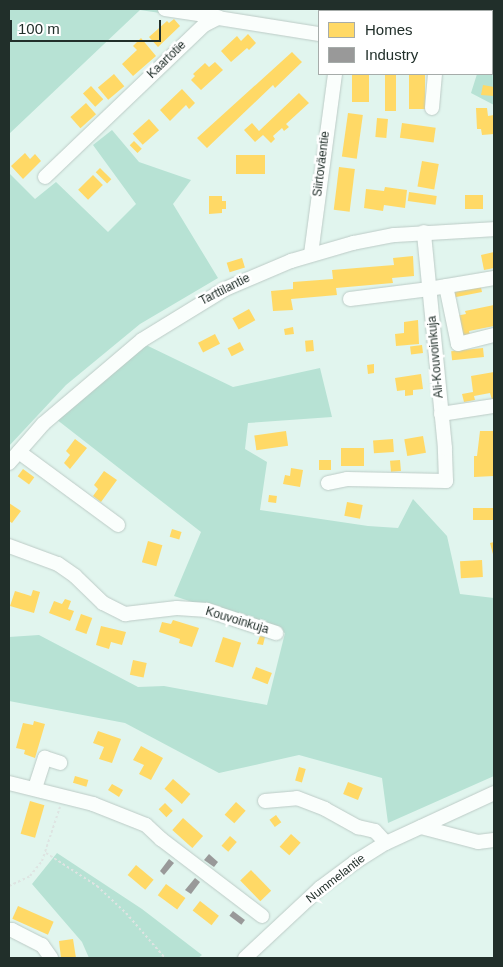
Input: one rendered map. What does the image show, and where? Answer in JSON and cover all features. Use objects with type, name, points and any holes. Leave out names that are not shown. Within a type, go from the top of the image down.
[{"type":"street","points":[[165,9],[219,13],[318,34]]},
{"type":"street","name":"Kaartotie","points":[[45,177],[204,25],[219,13]]},
{"type":"street","name":"Siirtoväentie","points":[[311,254],[334,75]]},
{"type":"street","points":[[432,108],[435,75]]},
{"type":"street","name":"Tarttilantie","points":[[9,463],[43,424],[149,335],[225,289],[311,254],[394,235],[494,229]]},
{"type":"street","name":"Ali-Kouvoinkuja","points":[[328,483],[347,479],[446,481],[424,232]]},
{"type":"street","points":[[350,299],[429,289],[494,278]]},
{"type":"street","points":[[446,286],[458,344],[494,335]]},
{"type":"street","points":[[441,414],[494,406]]},
{"type":"street","points":[[19,452],[118,525]]},
{"type":"street","name":"Kouvoinkuja","points":[[9,546],[58,564],[75,576],[103,603],[125,614],[177,608],[207,610],[276,633]]},
{"type":"street","points":[[35,788],[45,758],[60,763]]},
{"type":"street","points":[[9,783],[94,804],[146,825],[160,839],[262,916]]},
{"type":"street","name":"Nummelantie","points":[[245,958],[320,888],[355,862],[386,843],[494,793]]},
{"type":"street","points":[[265,801],[297,798],[326,809],[358,827],[375,831],[386,843]]},
{"type":"street","points":[[421,827],[494,845]]},
{"type":"street","points":[[478,842],[494,840]]},
{"type":"street","points":[[9,930],[42,945],[51,958]]},
{"type":"path","points":[[9,886],[30,876],[46,853],[63,795]]},
{"type":"path","points":[[46,853],[97,886],[126,913],[165,958]]},
{"type":"green space","points":[[9,9],[161,9],[160,13],[140,10],[9,134]]},
{"type":"green space","points":[[494,21],[494,105],[471,93],[477,75],[493,75]]},
{"type":"green space","points":[[112,130],[139,162],[191,180],[173,204],[218,278],[140,324],[66,385],[9,446],[9,173],[35,199],[56,182],[108,232],[136,204],[93,145]]},
{"type":"green space","points":[[146,345],[233,387],[320,368],[332,417],[248,423],[245,449],[267,462],[260,510],[368,526],[398,528],[413,499],[447,536],[460,594],[494,598],[494,776],[388,823],[382,778],[299,755],[219,773],[125,723],[9,701],[9,637],[39,635],[138,687],[164,686],[267,705],[285,633],[174,596],[201,532],[56,419]]},
{"type":"green space","points":[[57,853],[142,909],[202,955],[198,958],[89,958],[82,942],[32,884]]},
{"type":"building: Homes","points":[[416,9],[432,9],[432,10]]},
{"type":"building: Homes","points":[[174,19],[180,26],[158,47],[149,37],[167,21],[169,23]]},
{"type":"building: Homes","points":[[248,34],[256,43],[231,62],[221,51],[237,36],[241,41]]},
{"type":"building: Homes","points":[[141,38],[156,56],[133,76],[122,64],[137,50],[133,46]]},
{"type":"building: Homes","points":[[292,52],[302,62],[275,88],[273,85],[207,148],[197,138]]},
{"type":"building: Homes","points":[[215,62],[223,70],[201,90],[191,80],[195,76],[193,74],[205,63],[209,67]]},
{"type":"building: Homes","points":[[114,74],[124,86],[108,100],[98,87]]},
{"type":"building: Homes","points":[[352,75],[369,75],[369,102],[352,102]]},
{"type":"building: Homes","points":[[385,75],[396,75],[396,111],[385,111]]},
{"type":"building: Homes","points":[[409,75],[425,75],[425,109],[409,109]]},
{"type":"building: Homes","points":[[483,85],[494,87],[494,96],[481,95]]},
{"type":"building: Homes","points":[[91,86],[103,99],[95,107],[83,94]]},
{"type":"building: Homes","points":[[182,89],[195,103],[189,109],[186,105],[170,121],[160,110]]},
{"type":"building: Homes","points":[[299,93],[309,103],[286,124],[289,127],[284,131],[282,128],[273,136],[275,139],[271,143],[263,135],[255,142],[244,130],[252,123],[259,131]]},
{"type":"building: Homes","points":[[86,103],[96,114],[80,128],[70,117]]},
{"type":"building: Homes","points":[[476,108],[487,108],[488,116],[494,115],[494,134],[482,135],[481,129],[477,129]]},
{"type":"building: Homes","points":[[348,113],[363,115],[357,159],[342,157]]},
{"type":"building: Homes","points":[[377,118],[388,119],[386,138],[375,137]]},
{"type":"building: Homes","points":[[149,119],[159,130],[143,145],[133,134]]},
{"type":"building: Homes","points":[[402,123],[436,128],[434,143],[400,138]]},
{"type":"building: Homes","points":[[134,141],[142,149],[138,153],[130,145]]},
{"type":"building: Homes","points":[[25,153],[30,159],[35,154],[41,161],[23,179],[11,166]]},
{"type":"building: Homes","points":[[236,155],[265,155],[265,174],[236,174]]},
{"type":"building: Homes","points":[[422,161],[439,164],[434,190],[417,187]]},
{"type":"building: Homes","points":[[339,167],[355,169],[350,212],[334,210]]},
{"type":"building: Homes","points":[[100,168],[111,179],[107,184],[96,172]]},
{"type":"building: Homes","points":[[93,175],[103,185],[88,200],[78,190]]},
{"type":"building: Homes","points":[[385,187],[407,190],[405,208],[384,205],[383,211],[364,208],[366,189],[384,191]]},
{"type":"building: Homes","points":[[409,192],[437,196],[435,205],[408,201]]},
{"type":"building: Homes","points":[[465,195],[483,195],[483,209],[465,209]]},
{"type":"building: Homes","points":[[209,196],[222,196],[222,201],[226,201],[226,209],[222,209],[222,213],[209,214]]},
{"type":"building: Homes","points":[[494,252],[494,268],[484,270],[481,255]]},
{"type":"building: Homes","points":[[413,256],[414,276],[392,278],[393,283],[336,288],[337,295],[291,299],[293,310],[273,311],[271,291],[293,289],[293,282],[333,279],[332,270],[394,265],[393,258]]},
{"type":"building: Homes","points":[[242,258],[245,268],[230,272],[227,263]]},
{"type":"building: Homes","points":[[480,283],[482,292],[451,298],[450,290]]},
{"type":"building: Homes","points":[[494,305],[494,326],[469,331],[470,335],[460,337],[456,316],[466,314],[465,311]]},
{"type":"building: Homes","points":[[249,309],[255,320],[239,330],[232,318]]},
{"type":"building: Homes","points":[[418,320],[419,344],[396,346],[395,334],[404,333],[404,322]]},
{"type":"building: Homes","points":[[293,327],[294,334],[285,335],[284,329]]},
{"type":"building: Homes","points":[[215,334],[220,344],[203,352],[198,343]]},
{"type":"building: Homes","points":[[313,340],[314,351],[306,352],[305,341]]},
{"type":"building: Homes","points":[[240,342],[244,350],[232,356],[228,348]]},
{"type":"building: Homes","points":[[422,345],[423,353],[411,354],[410,346]]},
{"type":"building: Homes","points":[[483,348],[484,357],[452,360],[451,351]]},
{"type":"building: Homes","points":[[374,364],[374,373],[368,374],[367,365]]},
{"type":"building: Homes","points":[[494,372],[494,400],[492,400],[490,393],[474,396],[475,400],[464,402],[462,394],[473,392],[471,376]]},
{"type":"building: Homes","points":[[421,374],[423,389],[413,390],[413,395],[405,396],[405,390],[397,391],[395,378]]},
{"type":"building: Homes","points":[[286,431],[288,446],[256,450],[254,435]]},
{"type":"building: Homes","points":[[480,431],[494,431],[494,476],[474,477],[474,456],[477,456]]},
{"type":"building: Homes","points":[[423,436],[426,453],[407,456],[404,439]]},
{"type":"building: Homes","points":[[75,439],[87,448],[70,469],[64,463],[70,455],[66,451]]},
{"type":"building: Homes","points":[[393,439],[394,452],[374,453],[373,440]]},
{"type":"building: Homes","points":[[341,448],[364,448],[364,466],[341,466]]},
{"type":"building: Homes","points":[[319,460],[331,460],[331,470],[319,470]]},
{"type":"building: Homes","points":[[400,460],[401,471],[391,472],[390,461]]},
{"type":"building: Homes","points":[[291,468],[303,470],[300,487],[283,484],[285,475],[290,476]]},
{"type":"building: Homes","points":[[23,469],[34,477],[29,485],[18,476]]},
{"type":"building: Homes","points":[[104,471],[117,480],[101,502],[93,496],[98,489],[94,485]]},
{"type":"building: Homes","points":[[269,495],[277,496],[276,503],[268,502]]},
{"type":"building: Homes","points":[[347,502],[363,505],[360,519],[344,516]]},
{"type":"building: Homes","points":[[9,503],[21,511],[12,523],[9,521]]},
{"type":"building: Homes","points":[[473,508],[493,508],[493,520],[473,520]]},
{"type":"building: Homes","points":[[172,529],[182,532],[179,540],[170,537]]},
{"type":"building: Homes","points":[[148,541],[162,545],[156,566],[142,562]]},
{"type":"building: Homes","points":[[494,542],[494,558],[490,543]]},
{"type":"building: Homes","points":[[482,560],[483,577],[461,578],[460,561]]},
{"type":"building: Homes","points":[[33,590],[40,592],[34,613],[10,606],[15,591],[31,596]]},
{"type":"building: Homes","points":[[65,599],[71,601],[68,609],[74,611],[70,621],[49,613],[54,601],[62,604]]},
{"type":"building: Homes","points":[[81,614],[92,618],[86,634],[75,630]]},
{"type":"building: Homes","points":[[173,620],[199,628],[192,647],[179,643],[180,639],[159,632],[162,622],[171,624]]},
{"type":"building: Homes","points":[[101,626],[126,632],[122,645],[111,642],[109,649],[96,645]]},
{"type":"building: Homes","points":[[260,636],[265,637],[263,645],[257,644]]},
{"type":"building: Homes","points":[[223,637],[241,643],[233,668],[215,662]]},
{"type":"building: Homes","points":[[133,660],[147,663],[144,678],[130,675]]},
{"type":"building: Homes","points":[[256,667],[272,673],[268,684],[252,678]]},
{"type":"building: Homes","points":[[34,721],[45,724],[35,758],[24,754],[25,750],[16,748],[23,723],[33,725]]},
{"type":"building: Homes","points":[[98,731],[121,739],[112,763],[99,759],[104,747],[93,743]]},
{"type":"building: Homes","points":[[141,746],[163,758],[151,780],[139,774],[144,765],[133,760]]},
{"type":"building: Homes","points":[[299,767],[306,769],[302,782],[295,780]]},
{"type":"building: Homes","points":[[75,776],[88,780],[86,787],[73,783]]},
{"type":"building: Homes","points":[[173,779],[190,794],[182,804],[164,789]]},
{"type":"building: Homes","points":[[348,782],[363,788],[358,800],[343,794]]},
{"type":"building: Homes","points":[[112,784],[123,790],[119,797],[108,790]]},
{"type":"building: Homes","points":[[30,801],[44,805],[35,838],[21,834]]},
{"type":"building: Homes","points":[[236,802],[246,811],[234,823],[225,815]]},
{"type":"building: Homes","points":[[165,803],[173,811],[166,817],[159,809]]},
{"type":"building: Homes","points":[[276,815],[281,822],[275,827],[270,820]]},
{"type":"building: Homes","points":[[183,818],[203,836],[192,848],[172,830]]},
{"type":"building: Homes","points":[[291,834],[301,843],[289,855],[280,847]]},
{"type":"building: Homes","points":[[230,836],[237,842],[228,852],[221,846]]},
{"type":"building: Homes","points":[[136,865],[154,880],[145,890],[128,875]]},
{"type":"building: Homes","points":[[251,870],[271,891],[260,901],[240,880]]},
{"type":"building: Homes","points":[[166,884],[185,898],[177,909],[158,895]]},
{"type":"building: Homes","points":[[200,901],[219,916],[212,925],[193,910]]},
{"type":"building: Homes","points":[[18,906],[54,922],[48,935],[12,919]]},
{"type":"building: Homes","points":[[73,939],[76,958],[61,958],[59,941]]},
{"type":"building: Industry","points":[[209,854],[218,862],[214,867],[204,860]]},
{"type":"building: Industry","points":[[169,859],[174,863],[164,875],[160,871]]},
{"type":"building: Industry","points":[[195,878],[200,882],[191,894],[185,890]]},
{"type":"building: Industry","points":[[233,911],[245,920],[241,925],[229,916]]}]
